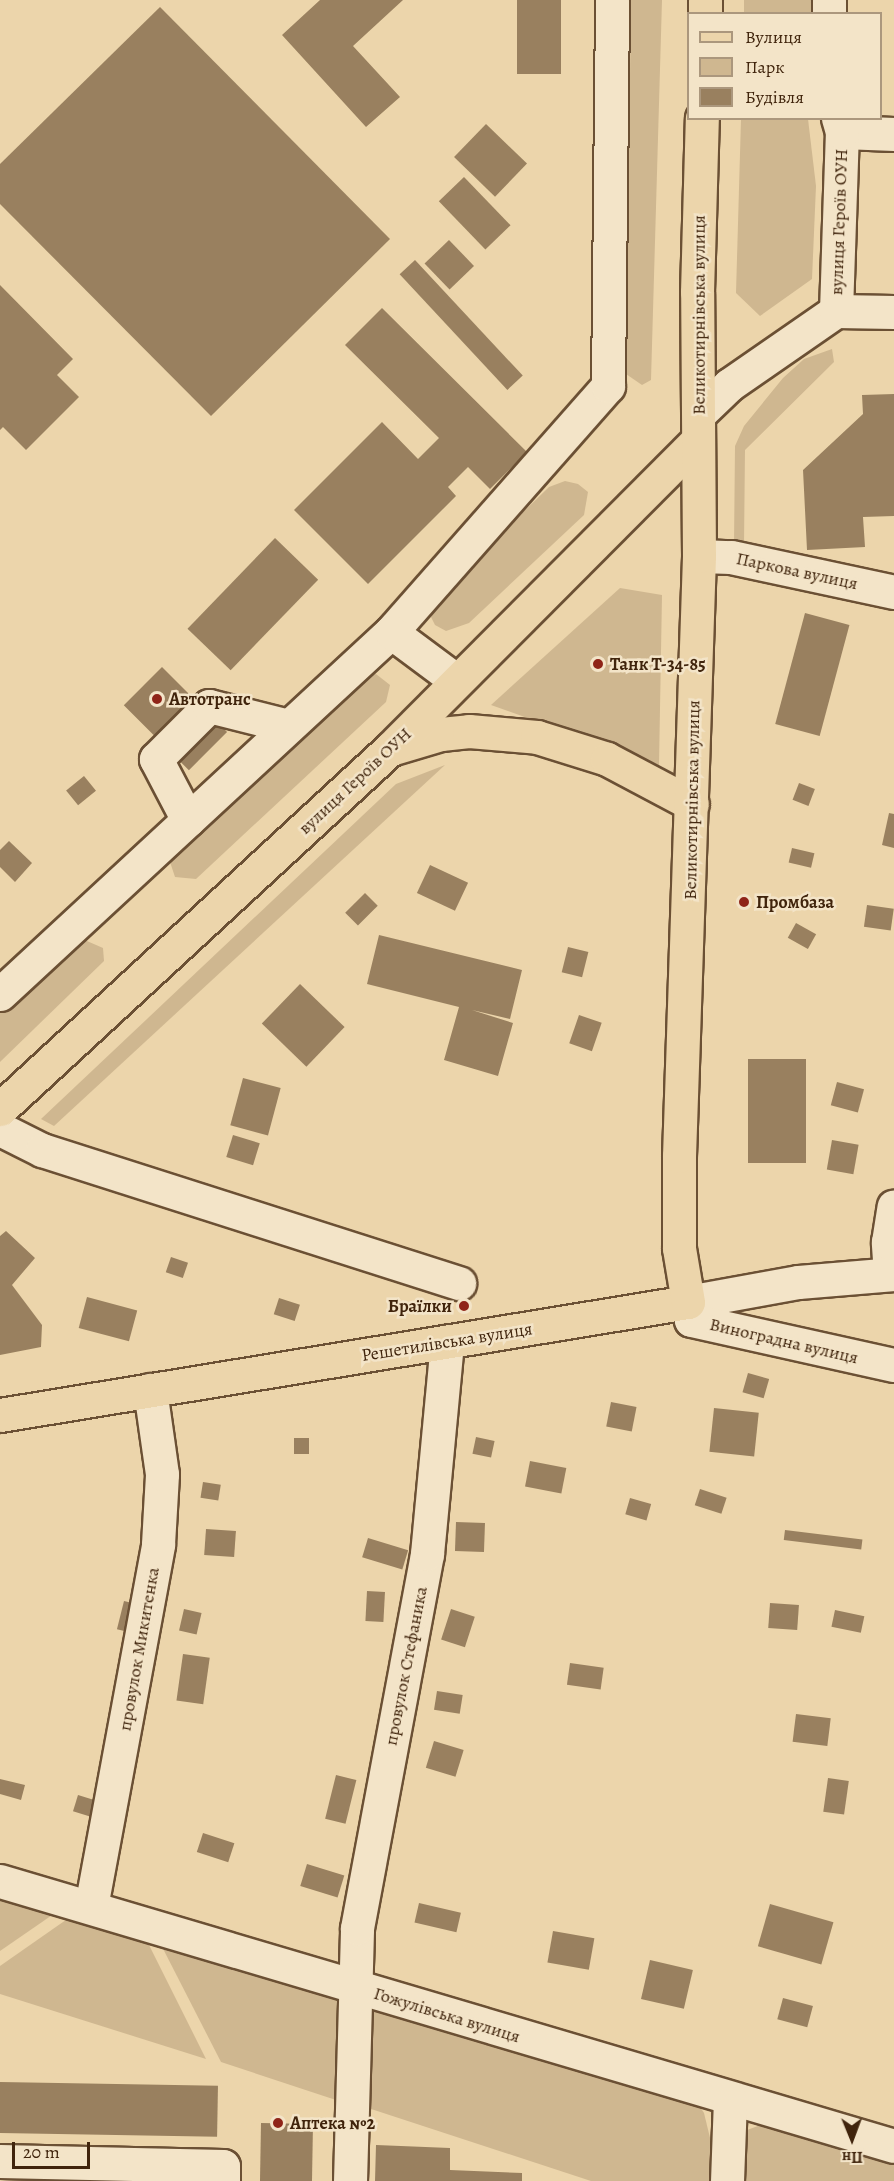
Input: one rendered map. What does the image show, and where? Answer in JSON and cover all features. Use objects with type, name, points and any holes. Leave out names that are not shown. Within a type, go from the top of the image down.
[{"type":"main road","name":"Великотирнівська вулиця","points":[[688,1302],[679,1248],[679,1167],[699,556],[698,428],[702,120]]},
{"type":"main road","name":"вулиця Героїв ОУН","points":[[0,1109],[390,749],[698,428]]},
{"type":"main road","points":[[390,749],[441,734],[469,731],[537,736],[607,759],[692,804]]},
{"type":"main road","name":"Решетилівська вулиця","points":[[0,1415],[688,1302]]},
{"type":"street","points":[[0,994],[391,632],[608,386],[612,0]]},
{"type":"street","name":"вулиця Героїв ОУН","points":[[836,311],[840,125],[894,134]]},
{"type":"street","points":[[698,428],[729,385],[836,311],[894,312]]},
{"type":"street","name":"Паркова вулиця","points":[[699,556],[731,557],[894,592]]},
{"type":"street","points":[[391,632],[457,681]]},
{"type":"street","points":[[188,820],[156,759],[209,706],[288,726]]},
{"type":"street","points":[[0,1129],[42,1150],[459,1283]]},
{"type":"street","points":[[892,1274],[888,1242],[894,1206]]},
{"type":"street","name":"Решетилівська вулиця","points":[[688,1302],[798,1282],[892,1274]]},
{"type":"street","name":"Виноградна вулиця","points":[[688,1302],[691,1320],[894,1365]]},
{"type":"street","name":"провулок Стефаника","points":[[350,2181],[357,1928],[427,1554],[447,1342]]},
{"type":"street","name":"провулок Микитенка","points":[[91,1907],[158,1544],[162,1474],[150,1390]]},
{"type":"street","name":"Гожулівська вулиця","points":[[0,1881],[357,1989],[894,2146]]},
{"type":"street","points":[[727,2181],[730,2099]]},
{"type":"street","points":[[0,2161],[223,2166],[223,2181]]},
{"type":"green space","points":[[631,0],[662,0],[651,380],[642,385],[626,374]]},
{"type":"green space","points":[[744,0],[817,0],[817,12],[744,12]]},
{"type":"green space","points":[[741,120],[808,120],[816,186],[812,279],[760,316],[736,293]]},
{"type":"green space","points":[[832,349],[834,362],[745,450],[744,545],[734,544],[735,446],[744,426],[783,378],[804,359]]},
{"type":"green space","points":[[565,481],[578,484],[588,492],[584,515],[469,623],[446,631],[435,625],[431,617],[440,593],[549,487]]},
{"type":"green space","points":[[620,588],[662,595],[659,765],[491,705]]},
{"type":"green space","points":[[376,674],[390,685],[386,702],[196,879],[175,877],[170,862],[174,855],[363,678]]},
{"type":"green space","points":[[445,765],[54,1126],[41,1119],[396,784]]},
{"type":"green space","points":[[80,938],[103,948],[104,961],[0,1062],[0,1010]]},
{"type":"green space","points":[[0,1894],[58,1911],[0,1951]]},
{"type":"green space","points":[[73,1915],[144,1935],[206,2059],[0,1994],[0,1966]]},
{"type":"green space","points":[[157,1937],[350,1997],[345,2103],[221,2062]]},
{"type":"green space","points":[[370,2003],[695,2099],[704,2113],[711,2142],[711,2181],[591,2181],[362,2106]]},
{"type":"green space","points":[[766,2123],[894,2160],[894,2181],[735,2181],[739,2133]]},
{"type":"building","points":[[320,0],[403,0],[353,46],[400,97],[366,127],[282,35]]},
{"type":"building","points":[[517,0],[561,0],[561,74],[517,74]]},
{"type":"building","points":[[160,7],[390,239],[211,416],[0,204],[0,164]]},
{"type":"building","points":[[486,124],[527,164],[495,197],[454,157]]},
{"type":"building","points":[[464,177],[511,225],[485,250],[439,201]]},
{"type":"building","points":[[449,240],[474,266],[450,290],[425,264]]},
{"type":"building","points":[[415,260],[523,376],[507,390],[400,274]]},
{"type":"building","points":[[0,285],[73,359],[57,375],[79,397],[26,450],[3,427],[0,430]]},
{"type":"building","points":[[382,308],[527,452],[490,489],[468,467],[448,487],[456,496],[368,584],[294,510],[382,422],[418,459],[439,438],[345,345]]},
{"type":"building","points":[[894,394],[894,516],[863,517],[865,547],[807,550],[803,470],[863,414],[862,395]]},
{"type":"building","points":[[275,538],[318,580],[231,670],[187,629]]},
{"type":"building","points":[[805,613],[849,625],[820,736],[775,724]]},
{"type":"building","points":[[162,667],[227,732],[189,770],[124,705]]},
{"type":"building","points":[[84,776],[96,791],[78,805],[66,790]]},
{"type":"building","points":[[799,783],[815,789],[808,806],[793,800]]},
{"type":"building","points":[[889,813],[894,814],[894,848],[882,845]]},
{"type":"building","points":[[9,841],[32,863],[15,882],[0,867],[0,850]]},
{"type":"building","points":[[792,848],[814,853],[811,868],[789,863]]},
{"type":"building","points":[[430,865],[468,883],[455,911],[417,893]]},
{"type":"building","points":[[365,893],[378,906],[358,926],[345,913]]},
{"type":"building","points":[[867,905],[894,909],[891,931],[864,927]]},
{"type":"building","points":[[796,923],[816,934],[808,949],[788,938]]},
{"type":"building","points":[[379,935],[522,970],[510,1019],[472,1010],[513,1023],[498,1076],[444,1060],[459,1007],[367,984]]},
{"type":"building","points":[[568,947],[588,952],[582,977],[562,972]]},
{"type":"building","points":[[300,984],[345,1027],[306,1067],[262,1024]]},
{"type":"building","points":[[579,1015],[602,1023],[592,1051],[569,1043]]},
{"type":"building","points":[[748,1059],[806,1059],[806,1163],[748,1163]]},
{"type":"building","points":[[243,1078],[281,1088],[268,1135],[230,1125]]},
{"type":"building","points":[[837,1082],[864,1089],[858,1112],[831,1105]]},
{"type":"building","points":[[233,1135],[260,1143],[253,1165],[226,1157]]},
{"type":"building","points":[[832,1140],[859,1145],[853,1174],[827,1170]]},
{"type":"building","points":[[6,1231],[35,1258],[12,1285],[42,1325],[41,1347],[0,1355],[0,1236]]},
{"type":"building","points":[[171,1257],[188,1263],[183,1278],[166,1272]]},
{"type":"building","points":[[87,1297],[137,1310],[129,1341],[79,1328]]},
{"type":"building","points":[[279,1298],[300,1305],[295,1321],[274,1314]]},
{"type":"building","points":[[748,1373],[769,1379],[764,1398],[742,1392]]},
{"type":"building","points":[[611,1402],[637,1407],[632,1432],[606,1427]]},
{"type":"building","points":[[714,1408],[759,1413],[754,1456],[709,1452]]},
{"type":"building","points":[[476,1437],[495,1441],[491,1458],[472,1454]]},
{"type":"building","points":[[294,1438],[309,1438],[309,1454],[294,1454]]},
{"type":"building","points":[[530,1461],[566,1468],[561,1494],[525,1487]]},
{"type":"building","points":[[203,1482],[221,1485],[218,1501],[200,1498]]},
{"type":"building","points":[[700,1489],[727,1498],[721,1514],[695,1505]]},
{"type":"building","points":[[630,1498],[651,1504],[646,1520],[625,1514]]},
{"type":"building","points":[[456,1522],[485,1523],[484,1552],[455,1551]]},
{"type":"building","points":[[206,1529],[236,1531],[234,1557],[204,1555]]},
{"type":"building","points":[[785,1530],[862,1540],[861,1549],[784,1540]]},
{"type":"building","points":[[368,1538],[408,1550],[402,1569],[362,1557]]},
{"type":"building","points":[[367,1591],[385,1592],[383,1622],[365,1621]]},
{"type":"building","points":[[124,1601],[140,1605],[133,1633],[117,1629]]},
{"type":"building","points":[[770,1603],[799,1605],[797,1630],[768,1628]]},
{"type":"building","points":[[184,1609],[202,1613],[197,1634],[179,1630]]},
{"type":"building","points":[[451,1609],[475,1617],[465,1647],[441,1639]]},
{"type":"building","points":[[835,1610],[864,1616],[861,1633],[831,1627]]},
{"type":"building","points":[[183,1654],[210,1658],[203,1704],[176,1701]]},
{"type":"building","points":[[570,1663],[604,1668],[601,1690],[567,1685]]},
{"type":"building","points":[[437,1691],[463,1695],[460,1714],[434,1710]]},
{"type":"building","points":[[796,1714],[831,1718],[827,1746],[793,1742]]},
{"type":"building","points":[[434,1741],[464,1750],[455,1777],[426,1768]]},
{"type":"building","points":[[336,1775],[356,1780],[345,1824],[325,1819]]},
{"type":"building","points":[[828,1778],[849,1781],[844,1815],[823,1812]]},
{"type":"building","points":[[0,1779],[25,1785],[21,1800],[0,1794]]},
{"type":"building","points":[[78,1795],[104,1803],[99,1819],[73,1811]]},
{"type":"building","points":[[203,1833],[234,1843],[228,1862],[197,1852]]},
{"type":"building","points":[[307,1864],[344,1875],[338,1897],[300,1886]]},
{"type":"building","points":[[419,1903],[461,1913],[456,1932],[415,1922]]},
{"type":"building","points":[[770,1904],[833,1922],[821,1964],[758,1946]]},
{"type":"building","points":[[553,1931],[594,1938],[589,1970],[547,1963]]},
{"type":"building","points":[[650,1960],[693,1970],[684,2009],[641,1999]]},
{"type":"building","points":[[783,1998],[813,2006],[807,2027],[777,2019]]},
{"type":"building","points":[[0,2082],[218,2086],[217,2137],[0,2133]]},
{"type":"building","points":[[261,2123],[313,2124],[312,2181],[260,2181]]},
{"type":"building","points":[[376,2145],[450,2148],[450,2170],[522,2173],[522,2181],[375,2181]]},
{"type":"place","name":"Танк Т-34-85","points":[[598,664]]},
{"type":"place","name":"Автотранс","points":[[157,699]]},
{"type":"place","name":"Промбаза","points":[[744,902]]},
{"type":"place","name":"Браїлки","points":[[464,1306]]},
{"type":"place","name":"Аптека №2","points":[[278,2123]]}]
